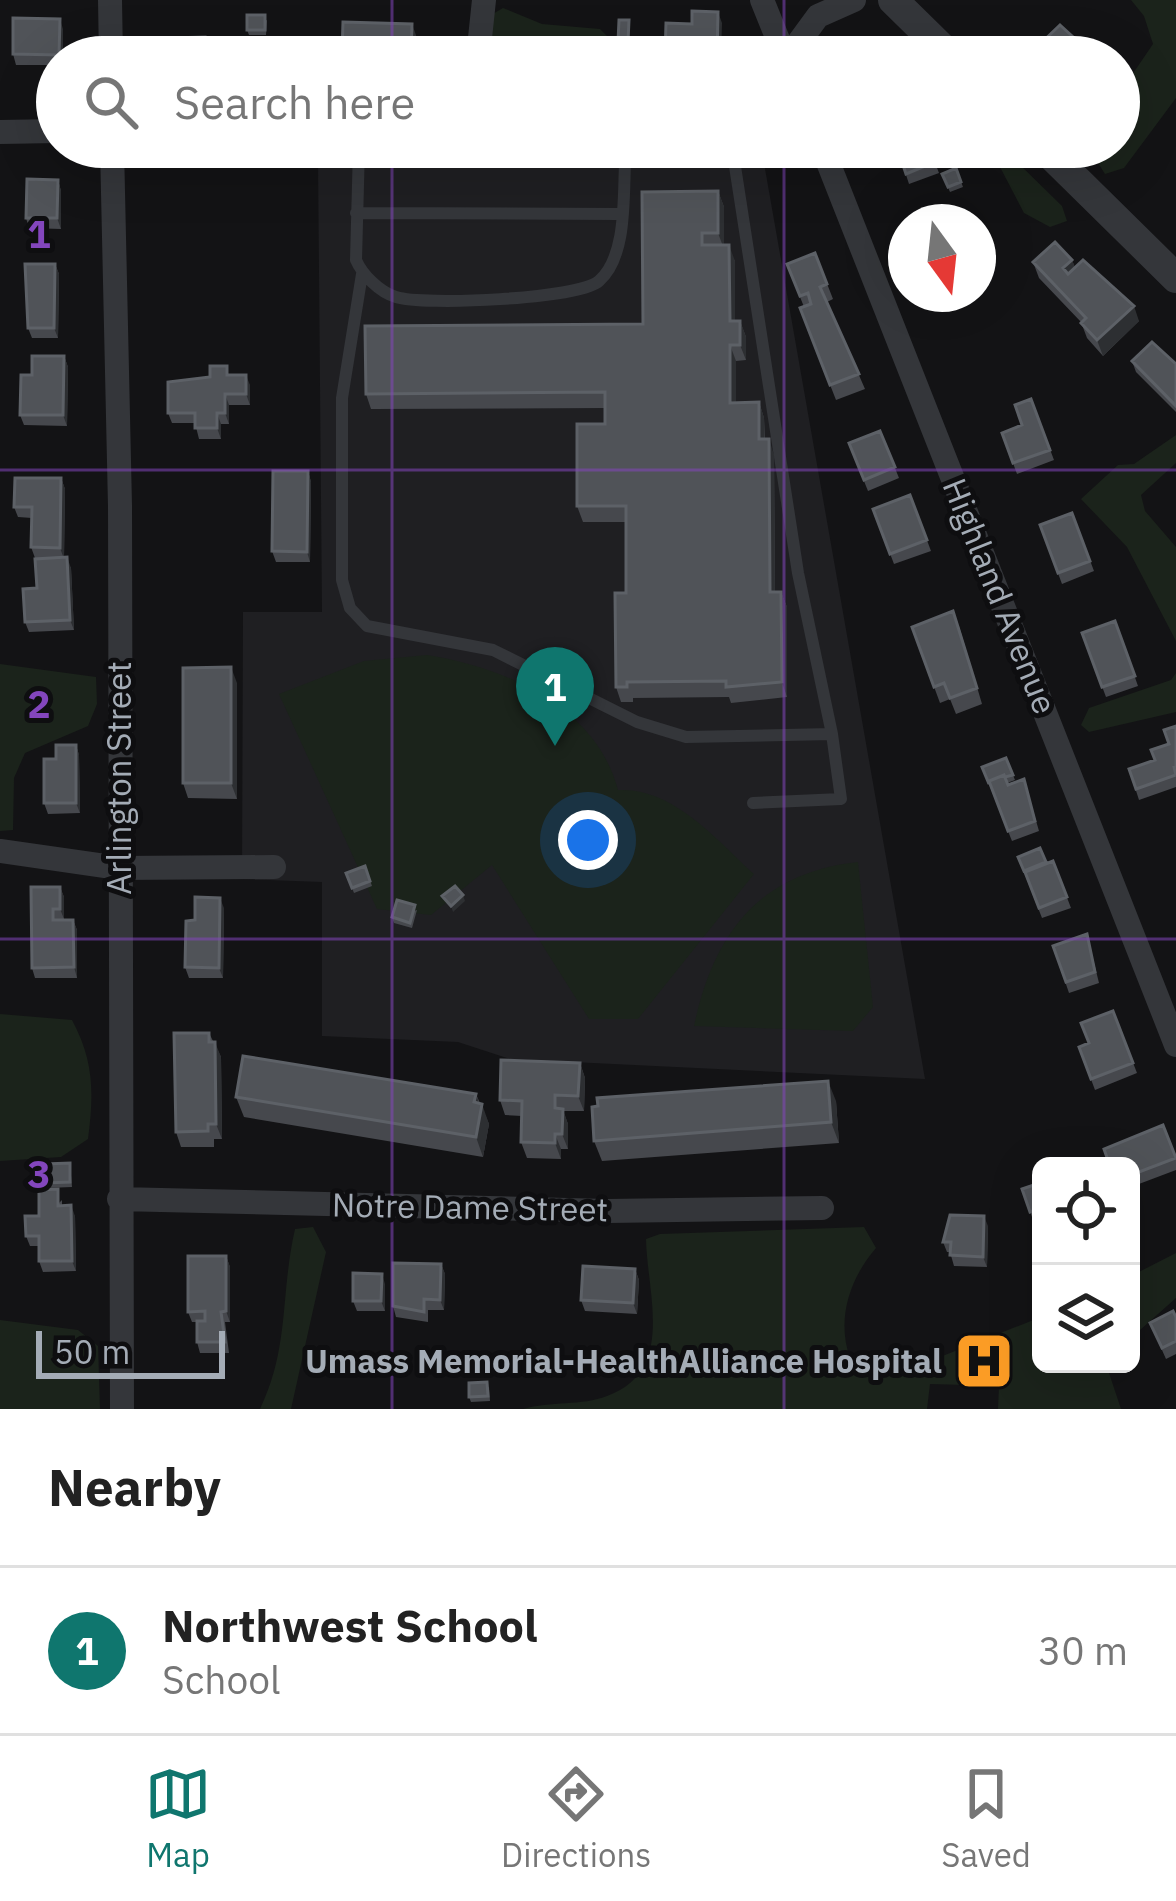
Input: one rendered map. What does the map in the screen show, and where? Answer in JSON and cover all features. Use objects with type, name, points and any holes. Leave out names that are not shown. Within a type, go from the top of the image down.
[{"type":"street","points":[[110,0],[111,36]]},
{"type":"street","points":[[480,36],[484,0]]},
{"type":"street","points":[[762,0],[778,36]]},
{"type":"street","points":[[803,36],[818,16],[854,0]]},
{"type":"street","points":[[893,0],[930,36]]},
{"type":"street","points":[[0,132],[36,131]]},
{"type":"street","name":"Arlington Street","points":[[112,168],[120,506],[122,1409]]},
{"type":"street","name":"Highland Avenue","points":[[830,168],[1176,1045]]},
{"type":"street","points":[[1063,168],[1176,278]]},
{"type":"street","points":[[0,851],[119,868],[274,867]]},
{"type":"street","name":"Notre Dame Street","points":[[118,1199],[608,1211],[822,1208]]},
{"type":"lane","points":[[358,168],[356,260],[362,274],[395,297],[548,297],[597,284],[616,261],[624,168]]},
{"type":"lane","points":[[735,168],[798,573],[841,800],[753,803]]},
{"type":"lane","points":[[356,213],[620,214]]},
{"type":"lane","points":[[362,274],[342,398],[342,580],[350,608],[367,626],[493,650],[606,711],[686,736],[832,734]]},
{"type":"shaded area","points":[[1131,0],[1176,0],[1176,98],[1140,146],[1140,63],[1153,44],[1144,16]]},
{"type":"shaded area","points":[[503,8],[542,24],[600,29],[607,36],[490,36],[491,15]]},
{"type":"shaded area","points":[[318,168],[765,168],[925,1079],[510,1059],[458,1042],[322,1036],[322,882],[242,879],[243,612],[322,612]]},
{"type":"shaded area","points":[[1001,168],[1023,168],[1062,206],[1067,221],[1050,227],[1024,213]]},
{"type":"shaded area","points":[[1176,435],[1176,463],[1141,495],[1145,511],[1176,547],[1176,641],[1127,547],[1081,499],[1118,465],[1134,464]]},
{"type":"shaded area","points":[[427,655],[486,669],[543,696],[590,735],[618,790],[638,791],[675,806],[754,874],[638,1019],[589,1019],[492,865],[431,915],[377,909],[279,694],[364,661]]},
{"type":"shaded area","points":[[0,664],[96,677],[97,704],[88,726],[25,753],[14,778],[13,830],[0,831]]},
{"type":"shaded area","points":[[1176,673],[1176,712],[1089,732],[1081,725],[1089,708],[1171,680]]},
{"type":"shaded area","points":[[858,862],[873,1007],[853,1031],[694,1026],[714,963],[746,913],[793,879]]},
{"type":"shaded area","points":[[0,1014],[72,1020],[85,1049],[91,1107],[88,1139],[61,1157],[0,1161]]},
{"type":"shaded area","points":[[313,1227],[326,1252],[291,1409],[260,1409],[276,1364],[295,1229]]},
{"type":"shaded area","points":[[864,1227],[876,1248],[848,1300],[844,1329],[850,1358],[935,1359],[1032,1321],[1032,1373],[1109,1373],[1121,1409],[998,1409],[999,1386],[930,1384],[927,1409],[523,1409],[607,1396],[629,1384],[642,1369],[653,1329],[646,1239],[660,1234]]},
{"type":"shaded area","points":[[1176,1253],[1176,1298],[1140,1330],[1140,1271]]},
{"type":"shaded area","points":[[0,1320],[78,1330],[98,1346],[100,1409],[0,1409]]},
{"type":"building","points":[[692,11],[718,12],[717,36],[666,36],[666,23],[692,24]]},
{"type":"building","points":[[247,15],[265,15],[265,30],[247,30]]},
{"type":"building","points":[[13,18],[60,19],[60,36],[36,36],[36,54],[13,54]]},
{"type":"building","points":[[619,20],[629,20],[628,36],[618,36]]},
{"type":"building","points":[[343,22],[412,24],[412,36],[343,36]]},
{"type":"building","points":[[1060,25],[1072,36],[1048,36]]},
{"type":"building","points":[[956,168],[961,182],[948,187],[942,174]]},
{"type":"building","points":[[27,179],[58,180],[57,218],[26,218]]},
{"type":"building","points":[[718,191],[718,233],[702,233],[702,245],[729,245],[730,321],[740,321],[740,345],[730,345],[730,403],[759,402],[759,439],[769,439],[770,592],[781,592],[782,682],[726,687],[726,681],[627,682],[627,687],[616,687],[615,593],[626,593],[626,506],[577,506],[577,424],[605,424],[605,392],[366,394],[365,326],[643,324],[642,192]]},
{"type":"building","points":[[1055,242],[1072,260],[1063,268],[1068,274],[1083,260],[1134,306],[1097,340],[1081,323],[1086,318],[1033,262]]},
{"type":"building","points":[[815,253],[827,284],[820,287],[859,374],[830,385],[800,308],[811,304],[808,293],[800,296],[787,264]]},
{"type":"building","points":[[25,264],[55,264],[54,328],[28,328]]},
{"type":"building","points":[[1152,342],[1176,364],[1176,406],[1132,361]]},
{"type":"building","points":[[32,356],[64,356],[63,415],[20,415],[21,375],[32,375]]},
{"type":"building","points":[[210,366],[227,366],[227,375],[246,375],[246,394],[225,394],[225,413],[217,413],[217,428],[195,428],[195,413],[168,413],[168,382],[210,377]]},
{"type":"building","points":[[1031,399],[1050,450],[1013,463],[1002,433],[1022,425],[1015,405]]},
{"type":"building","points":[[880,431],[895,467],[864,480],[849,443]]},
{"type":"building","points":[[273,471],[308,471],[307,552],[272,551]]},
{"type":"building","points":[[15,478],[61,478],[60,548],[31,547],[32,507],[14,507]]},
{"type":"building","points":[[910,495],[927,540],[890,554],[873,509]]},
{"type":"building","points":[[1072,513],[1090,561],[1058,573],[1040,525]]},
{"type":"building","points":[[67,557],[70,620],[25,622],[23,589],[37,588],[35,559]]},
{"type":"building","points":[[953,611],[977,688],[950,698],[944,683],[934,687],[912,627]]},
{"type":"building","points":[[1115,621],[1135,676],[1102,687],[1082,633]]},
{"type":"building","points":[[231,667],[231,783],[183,783],[183,668]]},
{"type":"building","points":[[1176,726],[1176,775],[1136,789],[1129,769],[1155,760],[1151,750],[1169,744],[1164,730]]},
{"type":"building","points":[[56,745],[76,745],[76,803],[44,803],[44,759],[56,759]]},
{"type":"building","points":[[1006,758],[1013,775],[989,784],[982,767]]},
{"type":"building","points":[[1004,775],[1008,785],[1024,779],[1035,821],[1008,831],[989,781]]},
{"type":"building","points":[[1040,848],[1046,862],[1024,871],[1018,857]]},
{"type":"building","points":[[1053,861],[1067,897],[1039,908],[1025,872]]},
{"type":"building","points":[[365,866],[370,881],[352,888],[346,873]]},
{"type":"building","points":[[455,886],[463,895],[451,906],[442,896]]},
{"type":"building","points":[[31,887],[60,887],[60,909],[53,909],[53,920],[73,920],[74,967],[32,968]]},
{"type":"building","points":[[195,897],[220,898],[219,968],[185,967],[186,921],[195,920]]},
{"type":"building","points":[[397,900],[415,905],[410,923],[392,917]]},
{"type":"building","points":[[1087,934],[1095,972],[1066,982],[1053,946]]},
{"type":"building","points":[[1113,1011],[1133,1063],[1091,1079],[1079,1047],[1089,1043],[1081,1023]]},
{"type":"building","points":[[174,1033],[209,1033],[209,1042],[215,1042],[216,1124],[208,1124],[208,1131],[176,1132]]},
{"type":"building","points":[[243,1056],[476,1094],[474,1102],[482,1104],[476,1137],[236,1097]]},
{"type":"building","points":[[501,1060],[580,1063],[578,1096],[555,1095],[555,1108],[563,1109],[562,1134],[555,1134],[555,1143],[521,1142],[522,1101],[500,1100]]},
{"type":"building","points":[[828,1081],[831,1122],[594,1141],[592,1107],[598,1106],[597,1098]]},
{"type":"building","points":[[1163,1125],[1176,1158],[1140,1172],[1140,1157],[1107,1157],[1104,1149]]},
{"type":"building","points":[[70,1163],[70,1182],[45,1183],[45,1164]]},
{"type":"building","points":[[1032,1186],[1032,1211],[1030,1212],[1022,1189]]},
{"type":"building","points":[[58,1189],[58,1206],[71,1205],[72,1261],[39,1261],[39,1236],[26,1236],[25,1216],[39,1216],[39,1190]]},
{"type":"building","points":[[950,1215],[984,1216],[983,1257],[950,1255],[951,1242],[943,1242]]},
{"type":"building","points":[[188,1256],[226,1256],[226,1311],[221,1312],[225,1342],[197,1342],[197,1321],[205,1321],[205,1311],[188,1312]]},
{"type":"building","points":[[393,1263],[441,1264],[440,1300],[424,1299],[424,1312],[393,1306]]},
{"type":"building","points":[[583,1266],[635,1269],[633,1303],[581,1300]]},
{"type":"building","points":[[353,1273],[382,1274],[381,1301],[353,1301]]},
{"type":"building","points":[[1173,1311],[1176,1341],[1162,1348],[1150,1323]]},
{"type":"building","points":[[487,1382],[488,1396],[469,1397],[469,1383]]},
{"type":"place","name":"Northwest School","points":[[555,746]]},
{"type":"place","name":"Umass Memorial-HealthAlliance Hospital","points":[[984,1361]]}]
